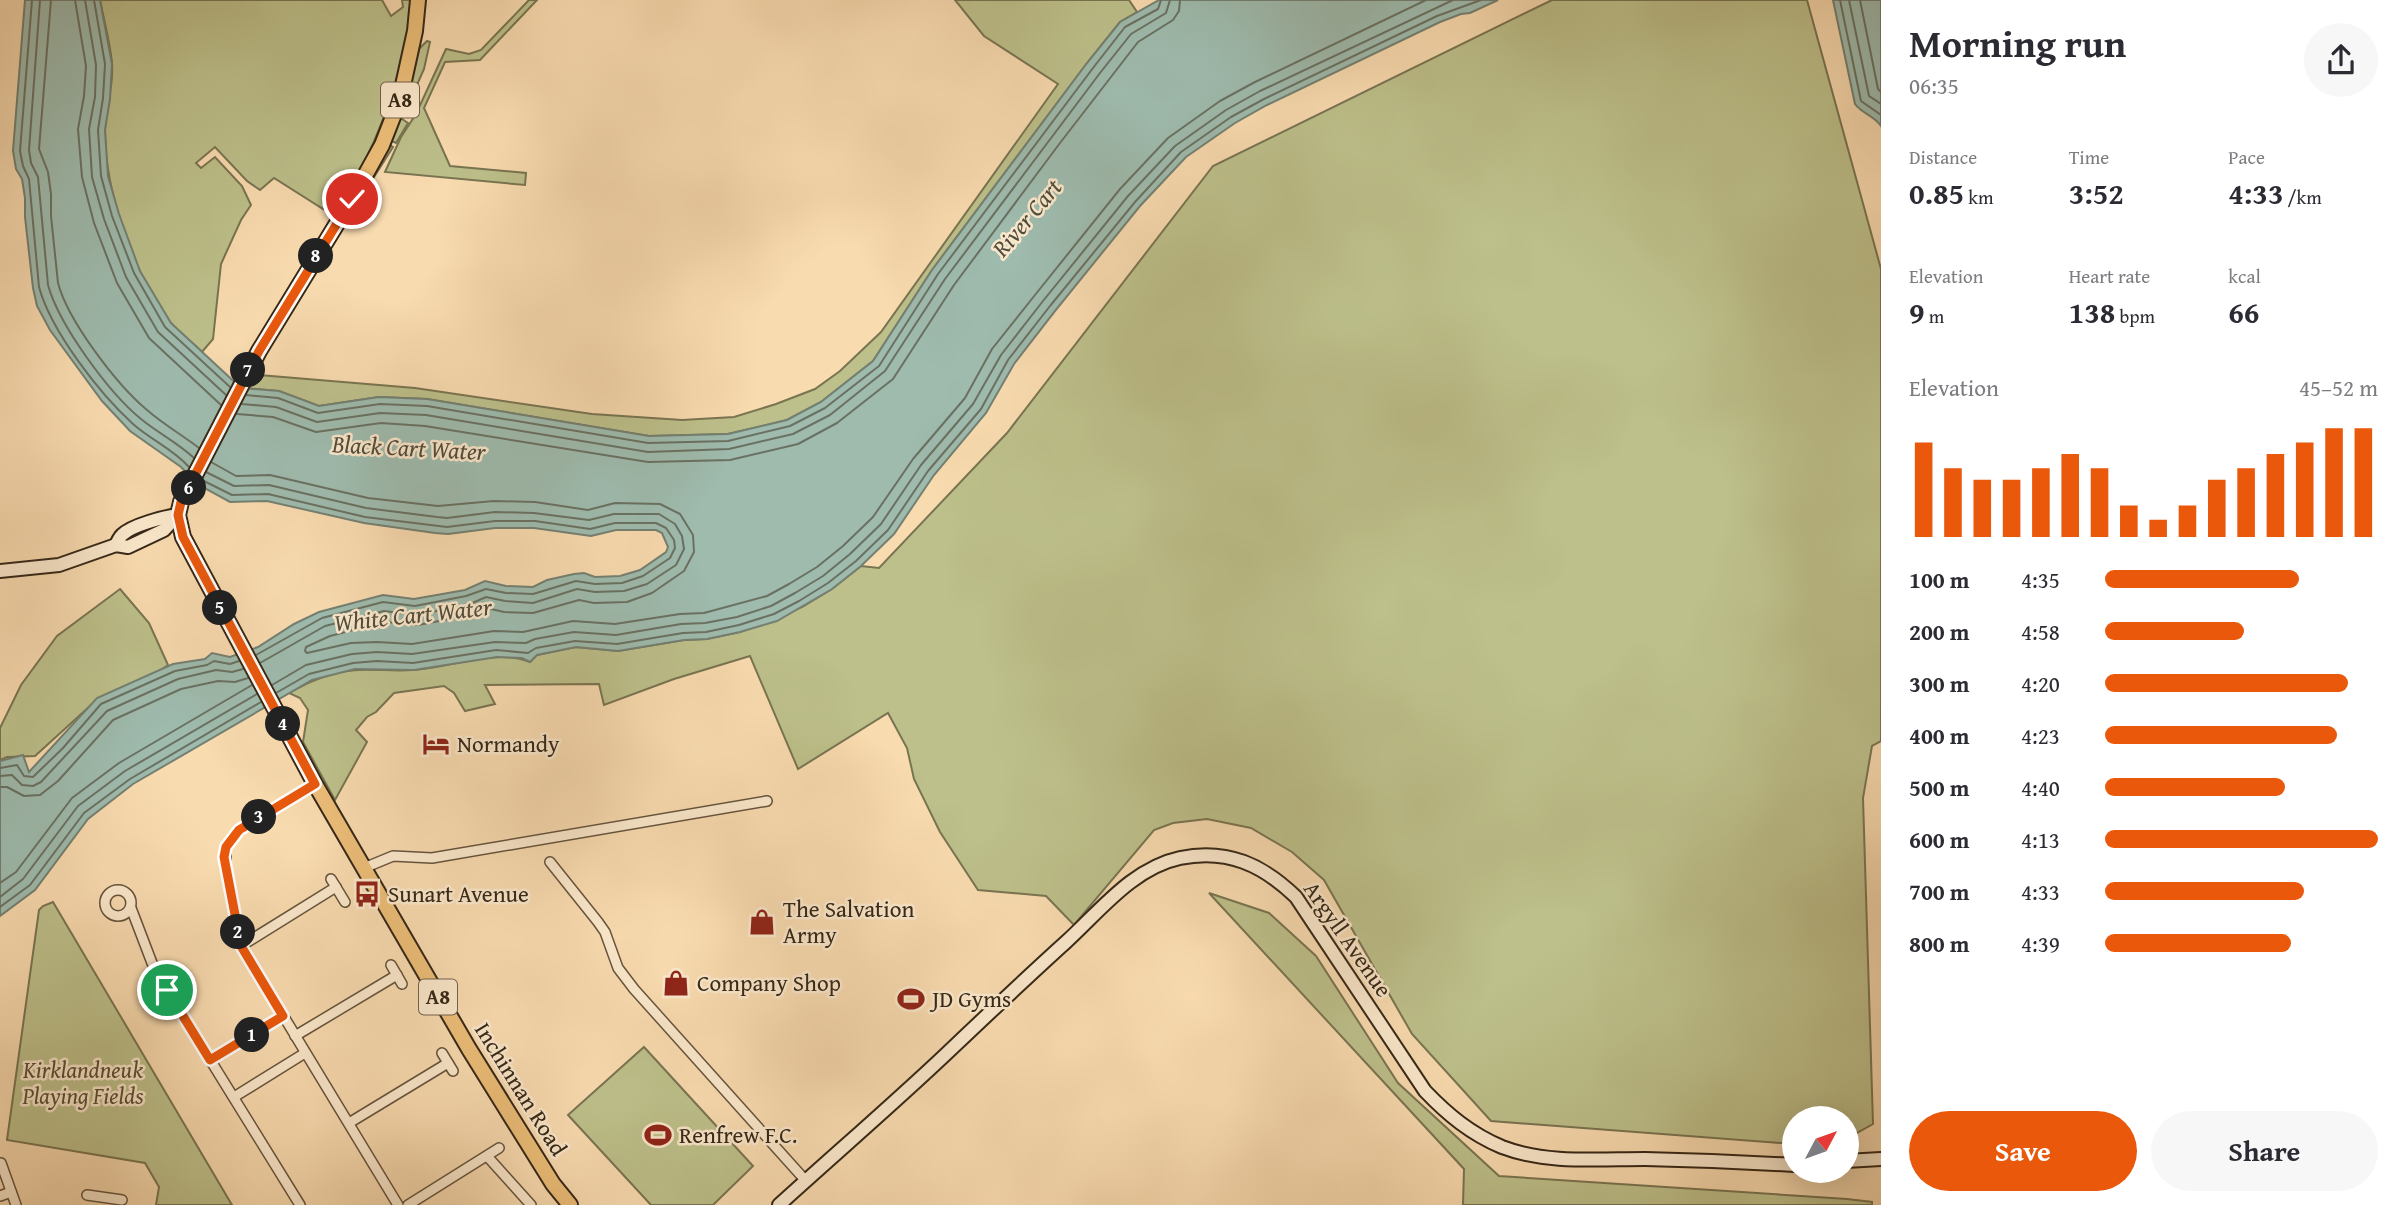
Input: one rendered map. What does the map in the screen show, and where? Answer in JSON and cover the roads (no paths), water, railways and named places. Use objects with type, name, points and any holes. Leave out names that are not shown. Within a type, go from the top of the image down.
[{"type":"main road","name":"A8","points":[[178,515],[184,497],[248,369],[382,145],[400,99],[415,31],[418,0]]},
{"type":"main road","name":"Inchinnan Road","points":[[178,515],[183,537],[315,784],[469,1049],[553,1184],[570,1205]]},
{"type":"street","points":[[0,571],[59,565],[116,545],[121,535],[158,518],[178,515]]},
{"type":"street","points":[[315,784],[239,830],[226,847],[226,869],[241,946],[398,1205]]},
{"type":"street","points":[[364,868],[393,856],[432,858],[767,801]]},
{"type":"street","name":"Argyll Avenue","points":[[779,1205],[942,1058],[1123,888],[1162,863],[1181,857],[1203,856],[1221,856],[1250,863],[1276,878],[1296,897],[1425,1091],[1448,1115],[1471,1132],[1503,1147],[1534,1155],[1782,1164]]},
{"type":"street","points":[[550,862],[605,932],[618,968],[634,989],[806,1181]]},
{"type":"street","points":[[241,946],[334,883],[345,902]]},
{"type":"street","points":[[131,908],[152,963],[300,1205]]},
{"type":"street","points":[[391,965],[402,984]]},
{"type":"street","points":[[295,1036],[397,975]]},
{"type":"street","points":[[210,1060],[283,1016]]},
{"type":"street","points":[[233,1097],[305,1053]]},
{"type":"street","points":[[349,1123],[451,1067],[442,1053]]},
{"type":"street","points":[[408,1205],[499,1147]]},
{"type":"street","points":[[487,1156],[531,1205]]},
{"type":"street","points":[[1859,1160],[1881,1159]]},
{"type":"street","points":[[1,1163],[16,1205]]},
{"type":"street","points":[[0,1196],[11,1192]]},
{"type":"street","points":[[87,1195],[102,1201],[122,1200]]},
{"type":"water","points":[[25,0],[100,0],[112,64],[105,130],[108,176],[119,214],[140,271],[171,323],[241,388],[279,391],[319,406],[379,397],[427,399],[649,436],[728,434],[787,420],[821,402],[873,361],[932,270],[1087,63],[1120,22],[1159,0],[1498,0],[1470,13],[1440,22],[1267,105],[1235,123],[1186,157],[1140,206],[1055,311],[1014,364],[986,413],[934,475],[894,534],[832,589],[777,621],[707,639],[618,651],[576,647],[537,655],[530,662],[522,658],[497,657],[414,670],[355,669],[312,680],[133,784],[88,819],[35,890],[0,916],[0,761],[23,755],[29,772],[97,698],[173,664],[205,659],[212,653],[230,657],[258,647],[319,612],[383,595],[414,599],[465,590],[485,581],[506,586],[533,587],[547,580],[574,574],[620,576],[640,570],[666,552],[668,547],[662,533],[656,530],[616,530],[591,536],[534,528],[495,528],[448,534],[364,523],[267,501],[230,502],[197,484],[181,467],[130,431],[102,401],[50,330],[37,306],[25,198],[13,151]]},
{"type":"water","points":[[1833,0],[1881,0],[1881,126],[1855,104]]},
{"type":"place","name":"Normandy","points":[[436,744]]},
{"type":"place","name":"Sunart Avenue","points":[[367,894]]},
{"type":"place","name":"The Salvation Army","points":[[762,922]]},
{"type":"place","name":"Company Shop","points":[[676,983]]},
{"type":"place","name":"JD Gyms","points":[[911,999]]},
{"type":"place","name":"Renfrew F.C.","points":[[658,1135]]},
{"type":"water label","name":"River Cart","points":[[1027,218]]},
{"type":"water label","name":"Black Cart Water","points":[[409,448]]},
{"type":"water label","name":"White Cart Water","points":[[413,615]]},
{"type":"park label","name":"Kirklandneuk Playing Fields","points":[[83,1083]]}]
